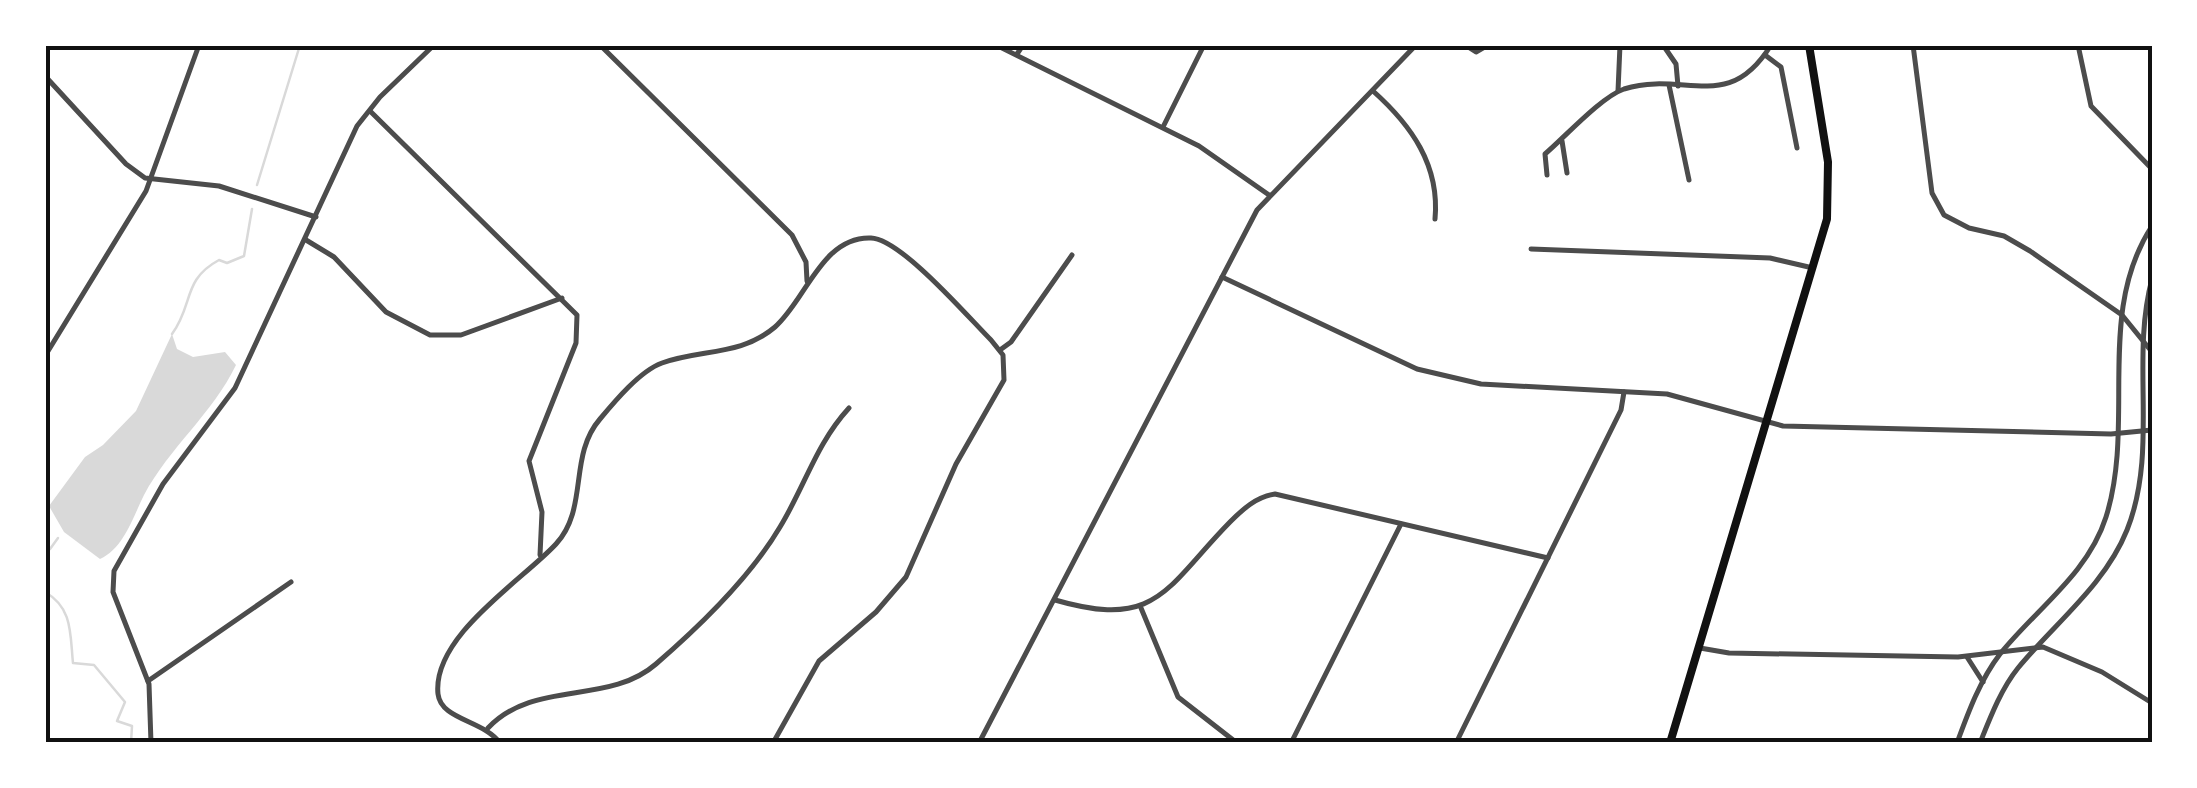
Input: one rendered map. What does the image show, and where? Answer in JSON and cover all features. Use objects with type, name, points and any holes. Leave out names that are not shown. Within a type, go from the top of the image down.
[{"type":"main road","points":[[1670,743],[1826,219],[1830,186],[1809,45]]},
{"type":"street","points":[[45,356],[151,180],[200,45]]},
{"type":"street","points":[[150,743],[148,681],[113,592],[114,571],[163,484],[236,388],[343,152],[369,111],[434,45]]},
{"type":"street","points":[[600,45],[792,236],[806,262],[807,284]]},
{"type":"street","points":[[996,45],[1222,160],[1268,195]]},
{"type":"street","points":[[1017,54],[1023,45]]},
{"type":"street","points":[[1162,128],[1204,45]]},
{"type":"street","points":[[979,743],[1268,195],[1416,45]]},
{"type":"street","points":[[1465,45],[1476,52],[1488,45]]},
{"type":"street","points":[[1618,90],[1620,45]]},
{"type":"street","points":[[1664,45],[1676,64],[1678,86]]},
{"type":"street","points":[[1546,175],[1545,154],[1618,90],[1644,84],[1735,84],[1771,45]]},
{"type":"street","points":[[1913,45],[1932,193],[1944,215],[1969,228],[2014,240],[2122,315],[2142,345],[2152,352]]},
{"type":"street","points":[[2078,45],[2091,106],[2152,169]]},
{"type":"street","points":[[1765,55],[1781,67],[1797,148]]},
{"type":"street","points":[[45,76],[126,164],[151,180],[200,182],[316,217]]},
{"type":"street","points":[[1669,86],[1688,180]]},
{"type":"street","points":[[1373,90],[1419,142],[1437,201],[1435,219]]},
{"type":"street","points":[[369,111],[578,315],[579,331],[530,457],[530,472],[542,512],[536,563]]},
{"type":"street","points":[[1562,140],[1567,173]]},
{"type":"street","points":[[1956,743],[2000,654],[2092,549],[2112,492],[2119,434],[2122,315],[2130,273],[2152,226]]},
{"type":"street","points":[[500,743],[488,728],[446,710],[439,700],[439,681],[476,615],[536,563],[573,519],[580,460],[600,419],[656,365],[728,352],[759,339],[786,316],[807,284],[842,246],[868,238],[884,241],[1000,350],[1004,380],[956,464],[906,578],[876,612],[819,661],[773,743]]},
{"type":"street","points":[[306,240],[334,257],[386,312],[430,335],[461,335],[562,298]]},
{"type":"street","points":[[1530,249],[1770,258],[1813,268]]},
{"type":"street","points":[[1000,350],[1011,342],[1072,255]]},
{"type":"street","points":[[1222,276],[1417,370],[1504,386],[1677,396],[1782,426],[2119,434],[2152,430]]},
{"type":"street","points":[[1980,743],[2002,693],[2032,651],[2104,573],[2126,533],[2139,490],[2142,345],[2152,279]]},
{"type":"street","points":[[1456,743],[1621,410],[1624,392]]},
{"type":"street","points":[[488,728],[524,702],[616,684],[655,665],[766,547],[790,510],[816,451],[850,408]]},
{"type":"street","points":[[1054,600],[1115,611],[1140,607],[1184,576],[1243,509],[1264,496],[1292,495],[1548,558]]},
{"type":"street","points":[[1291,743],[1400,524]]},
{"type":"street","points":[[148,681],[291,582]]},
{"type":"street","points":[[1140,607],[1178,697],[1237,743]]},
{"type":"street","points":[[1700,648],[1729,652],[1967,657],[2044,648],[2066,655],[2152,703]]},
{"type":"street","points":[[1967,657],[1983,682]]},
{"type":"shaded area","points":[[172,334],[177,349],[193,357],[225,352],[236,365],[154,478],[122,540],[100,559],[64,532],[49,506],[85,457],[103,445],[136,411]]},
{"type":"waterway","points":[[257,185],[300,45]]},
{"type":"waterway","points":[[172,334],[199,276],[219,260],[227,263],[244,256],[252,209]]},
{"type":"waterway","points":[[50,549],[58,538]]},
{"type":"waterway","points":[[45,592],[65,614],[73,663],[94,665],[125,702],[117,721],[132,726],[131,743]]}]
